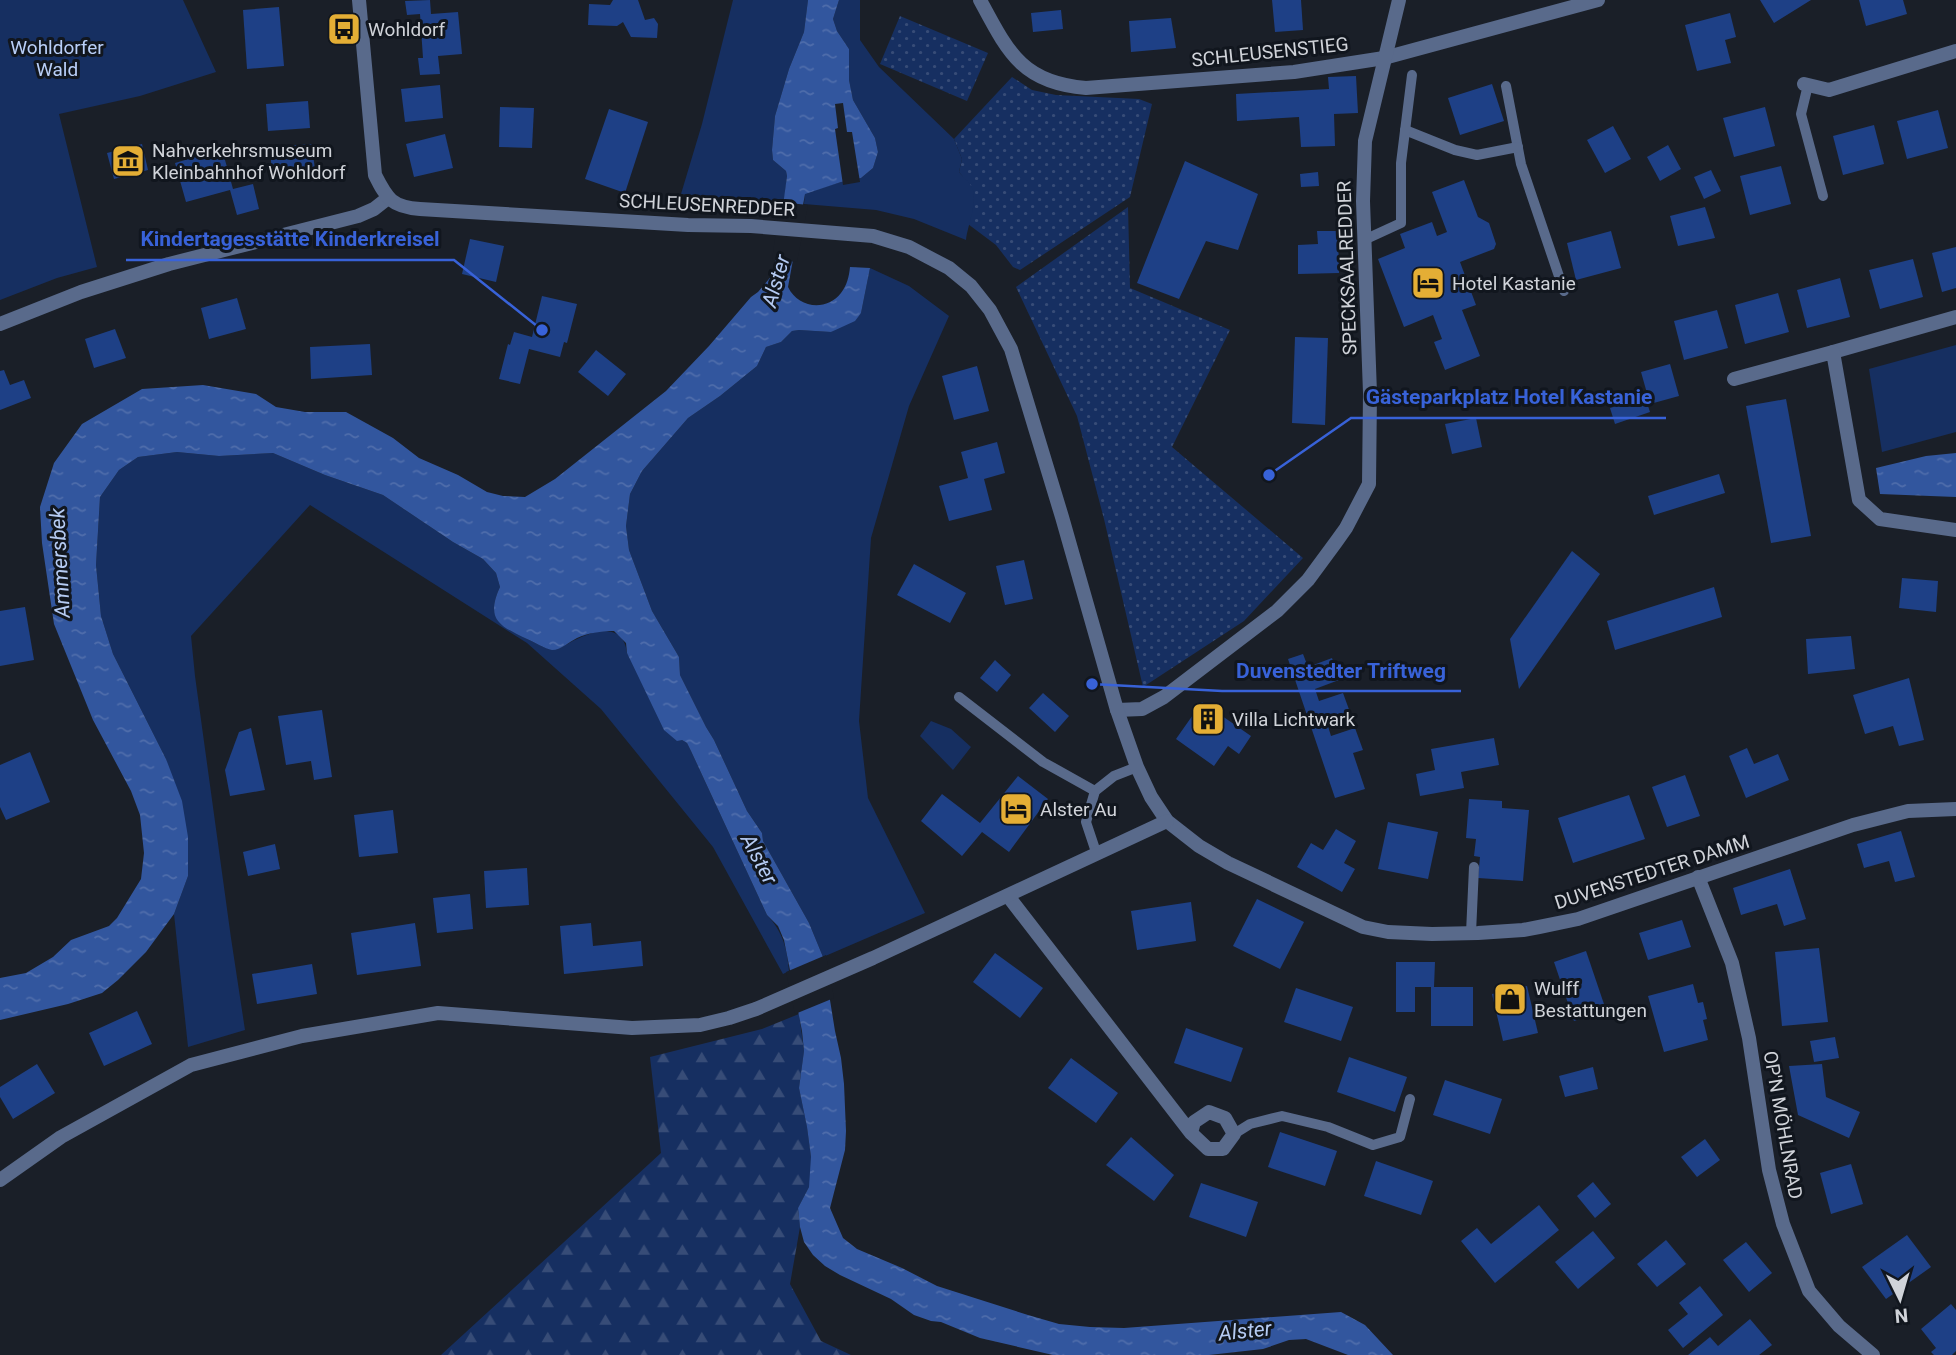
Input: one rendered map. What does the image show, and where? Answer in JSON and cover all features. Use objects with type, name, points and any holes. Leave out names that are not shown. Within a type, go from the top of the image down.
[{"type":"street","points":[[0,324],[81,292],[169,264],[358,216],[374,209],[388,198],[375,176],[359,0]]},
{"type":"street","name":"SCHLEUSENSTIEG","points":[[980,0],[1016,59],[1035,74],[1066,86],[1116,86],[1294,72],[1384,58],[1598,0]]},
{"type":"street","name":"SPECKSAALREDDER","points":[[1117,710],[1142,709],[1164,697],[1276,611],[1308,580],[1336,542],[1369,484],[1370,393],[1363,201],[1365,141],[1399,0]]},
{"type":"street","points":[[1806,85],[1829,90],[1956,51]]},
{"type":"street","name":"SCHLEUSENREDDER","points":[[388,198],[407,208],[688,225],[751,226],[873,236],[909,247],[949,268],[971,286],[990,310],[1011,349],[1117,710]]},
{"type":"street","points":[[1734,379],[1956,317]]},
{"type":"street","points":[[1833,352],[1859,500],[1880,519],[1956,530]]},
{"type":"street","name":"DUVENSTEDTER DAMM","points":[[1117,710],[1137,767],[1151,797],[1167,821],[1199,846],[1228,863],[1363,927],[1388,932],[1432,934],[1523,930],[1578,919],[1864,822],[1908,811],[1956,809]]},
{"type":"street","points":[[0,1180],[61,1137],[191,1065],[302,1035],[438,1013],[632,1028],[665,1028],[700,1025],[756,1009],[1167,821]]},
{"type":"street","name":"OP'N MÖHLNRAD","points":[[1699,877],[1732,963],[1749,1038],[1769,1170],[1783,1224],[1809,1291],[1839,1326],[1873,1355]]},
{"type":"street","points":[[1008,896],[1191,1133],[1208,1149],[1223,1149],[1234,1134],[1225,1118],[1209,1112],[1194,1122],[1191,1133]]},
{"type":"lane","points":[[1364,240],[1401,223],[1401,163],[1412,75]]},
{"type":"lane","points":[[1806,85],[1801,114],[1823,195]]},
{"type":"lane","points":[[1506,86],[1521,164],[1564,291]]},
{"type":"lane","points":[[1405,130],[1455,150],[1477,155],[1518,147]]},
{"type":"lane","points":[[959,697],[1043,762],[1095,791]]},
{"type":"lane","points":[[1097,855],[1086,822],[1095,791],[1114,776],[1137,767]]},
{"type":"lane","points":[[1471,933],[1474,867]]},
{"type":"lane","points":[[1234,1134],[1250,1124],[1282,1116],[1328,1127],[1373,1144],[1400,1137],[1410,1099]]},
{"type":"green space","name":"Wohldorfer Wald","points":[[0,0],[183,0],[216,72],[140,96],[59,114],[97,267],[57,278],[0,300]]},
{"type":"green space","points":[[733,0],[808,0],[804,32],[789,69],[775,116],[773,160],[786,171],[784,203],[681,194],[702,124]]},
{"type":"green space","points":[[839,0],[860,0],[860,40],[879,67],[954,139],[962,159],[959,172],[971,185],[974,196],[966,240],[914,219],[876,210],[804,204],[805,193],[861,178],[873,168],[878,152],[875,138],[853,100],[849,80],[849,49],[837,31],[833,19]]},
{"type":"green space","points":[[900,16],[988,53],[967,101],[880,64]]},
{"type":"green space","points":[[1012,77],[1032,90],[1056,95],[1139,99],[1152,104],[1130,197],[1020,270],[1013,267],[996,245],[968,224],[973,196],[959,172],[962,159],[954,139]]},
{"type":"green space","points":[[1128,207],[1130,288],[1230,330],[1172,447],[1303,558],[1244,621],[1143,687],[1077,416],[1016,287]]},
{"type":"green space","points":[[870,268],[909,286],[949,316],[909,406],[871,538],[859,721],[868,798],[925,913],[823,957],[809,923],[763,841],[762,833],[747,811],[680,675],[679,657],[652,611],[629,550],[626,526],[630,494],[642,471],[688,418],[757,366],[766,347],[781,342],[792,331],[831,332],[861,313]]},
{"type":"green space","points":[[1956,345],[1956,432],[1882,452],[1869,369]]},
{"type":"green space","points":[[177,452],[219,456],[273,453],[383,495],[483,559],[496,573],[500,587],[494,607],[495,615],[503,626],[552,649],[601,631],[615,633],[621,637],[627,653],[682,740],[687,743],[767,915],[780,934],[789,971],[783,974],[713,847],[601,709],[527,643],[310,505],[191,636],[245,1030],[188,1047],[174,914],[188,876],[166,759],[113,654],[101,616],[96,565],[100,497],[119,470],[138,457]]},
{"type":"green space","points":[[931,721],[951,729],[971,747],[953,770],[920,736]]},
{"type":"green space","points":[[799,1014],[804,1051],[799,1088],[807,1127],[811,1177],[798,1208],[800,1227],[790,1284],[821,1341],[851,1355],[441,1355],[661,1153],[650,1057],[762,1029]]},
{"type":"water","points":[[808,0],[839,0],[833,19],[837,31],[849,49],[849,80],[853,100],[875,138],[878,152],[873,168],[861,178],[805,194],[788,287],[805,303],[820,305],[835,299],[841,293],[850,267],[870,268],[861,313],[855,321],[831,332],[792,331],[781,342],[766,347],[757,366],[688,418],[642,471],[630,494],[626,526],[629,550],[652,611],[679,657],[680,675],[747,811],[762,833],[763,841],[809,923],[823,957],[841,1058],[846,1131],[845,1150],[830,1208],[843,1238],[857,1249],[937,1286],[1059,1324],[1124,1328],[1341,1312],[1365,1325],[1393,1355],[1348,1355],[1306,1339],[1289,1340],[1263,1349],[1209,1355],[1053,1355],[980,1338],[941,1322],[914,1315],[891,1299],[825,1266],[804,1242],[800,1227],[798,1208],[809,1187],[811,1157],[799,1088],[804,1051],[802,1031],[784,940],[778,926],[767,915],[687,743],[677,741],[664,730],[627,653],[626,643],[614,631],[604,631],[581,636],[552,650],[509,630],[495,615],[494,607],[500,587],[496,573],[483,559],[383,495],[273,453],[219,456],[177,452],[138,457],[119,470],[100,497],[96,565],[101,616],[113,654],[166,759],[182,801],[188,837],[188,876],[174,914],[146,952],[102,993],[0,1020],[0,978],[26,973],[53,957],[71,940],[109,926],[117,918],[141,879],[144,853],[140,815],[131,791],[93,720],[54,624],[42,543],[40,507],[54,463],[82,424],[142,389],[203,385],[256,394],[276,407],[305,412],[346,412],[393,438],[419,458],[458,475],[487,492],[525,497],[555,479],[666,391],[774,273],[787,176],[786,171],[773,160],[775,116],[789,69],[804,32]]},
{"type":"water","points":[[1956,453],[1956,497],[1880,494],[1876,468],[1926,456]]},
{"type":"pier","points":[[843,103],[847,132],[852,132],[860,182],[843,185],[835,129],[838,128],[835,104]]},
{"type":"pier","points":[[780,202],[808,205],[797,262],[772,260]]},
{"type":"pier","points":[[826,955],[834,998],[795,1014],[786,972]]},
{"type":"building","points":[[430,0],[431,14],[458,12],[462,54],[438,56],[440,74],[420,75],[418,58],[423,58],[420,14],[407,15],[405,1]]},
{"type":"building","points":[[613,0],[638,0],[645,20],[654,18],[658,24],[657,38],[631,37],[623,22],[617,26],[588,25],[589,4],[610,5]]},
{"type":"building","points":[[1272,0],[1301,0],[1303,30],[1275,32]]},
{"type":"building","points":[[1760,0],[1811,0],[1774,23]]},
{"type":"building","points":[[1859,0],[1903,0],[1907,14],[1866,26]]},
{"type":"building","points":[[279,7],[284,66],[247,69],[243,10]]},
{"type":"building","points":[[1061,10],[1063,29],[1033,32],[1031,13]]},
{"type":"building","points":[[1730,13],[1736,37],[1725,40],[1731,63],[1697,71],[1685,25]]},
{"type":"building","points":[[1171,18],[1176,48],[1131,52],[1129,21]]},
{"type":"building","points":[[1356,76],[1358,113],[1334,114],[1335,146],[1301,147],[1299,117],[1237,121],[1236,94],[1329,89],[1328,77]]},
{"type":"building","points":[[1492,84],[1504,121],[1460,135],[1448,98]]},
{"type":"building","points":[[440,85],[443,118],[405,122],[401,89]]},
{"type":"building","points":[[308,101],[310,128],[268,131],[266,104]]},
{"type":"building","points":[[500,107],[534,108],[532,148],[499,147]]},
{"type":"building","points":[[1765,107],[1775,146],[1734,157],[1723,118]]},
{"type":"building","points":[[609,109],[648,122],[625,193],[585,179]]},
{"type":"building","points":[[1938,110],[1948,148],[1907,159],[1897,121]]},
{"type":"building","points":[[1874,125],[1884,164],[1843,175],[1833,136]]},
{"type":"building","points":[[1613,126],[1631,159],[1605,173],[1587,140]]},
{"type":"building","points":[[445,134],[453,168],[414,177],[406,144]]},
{"type":"building","name":"Nahverkehrsmuseum Kleinbahnhof Wohldorf","points":[[142,144],[148,170],[114,179],[107,153]]},
{"type":"building","points":[[312,144],[315,171],[272,175],[270,147]]},
{"type":"building","points":[[1668,145],[1681,169],[1660,181],[1647,157]]},
{"type":"building","points":[[222,149],[233,189],[253,184],[259,209],[237,215],[230,190],[186,202],[175,163]]},
{"type":"building","points":[[1185,161],[1258,194],[1238,250],[1206,241],[1179,299],[1137,283]]},
{"type":"building","points":[[1781,166],[1791,204],[1750,215],[1740,176]]},
{"type":"building","points":[[1711,170],[1721,191],[1704,199],[1694,177]]},
{"type":"building","points":[[1318,172],[1319,186],[1301,187],[1300,174]]},
{"type":"building","name":"Hotel Kastanie","points":[[1464,180],[1478,217],[1489,223],[1496,244],[1494,249],[1460,262],[1476,305],[1462,310],[1480,356],[1445,370],[1434,342],[1442,339],[1433,315],[1404,327],[1378,259],[1405,248],[1400,234],[1432,222],[1437,236],[1447,232],[1432,192]]},
{"type":"building","points":[[1705,207],[1715,238],[1678,246],[1670,216]]},
{"type":"building","points":[[1317,231],[1338,231],[1339,273],[1298,274],[1298,245],[1318,244]]},
{"type":"building","points":[[1611,231],[1621,268],[1576,280],[1567,243]]},
{"type":"building","points":[[470,239],[504,246],[496,282],[462,274]]},
{"type":"building","points":[[1956,247],[1956,288],[1942,292],[1932,253]]},
{"type":"building","points":[[1913,259],[1923,297],[1880,309],[1869,270]]},
{"type":"building","points":[[1840,278],[1850,317],[1807,328],[1797,290]]},
{"type":"building","points":[[1778,293],[1789,332],[1745,344],[1735,305]]},
{"type":"building","points":[[542,296],[577,304],[567,343],[564,342],[560,357],[529,349],[520,384],[499,379],[514,332],[532,337]]},
{"type":"building","points":[[237,298],[246,329],[209,339],[201,308]]},
{"type":"building","points":[[1717,310],[1728,348],[1684,360],[1674,321]]},
{"type":"building","points":[[115,329],[126,358],[94,368],[85,339]]},
{"type":"building","points":[[1295,337],[1328,338],[1325,425],[1292,423]]},
{"type":"building","points":[[370,344],[372,375],[311,379],[310,347]]},
{"type":"building","points":[[596,350],[626,374],[608,396],[578,372]]},
{"type":"building","points":[[1670,364],[1679,396],[1650,404],[1641,372]]},
{"type":"building","points":[[977,366],[989,411],[954,420],[942,376]]},
{"type":"building","points":[[4,370],[10,385],[24,380],[31,398],[0,410],[0,371]]},
{"type":"building","points":[[1645,397],[1650,412],[1615,424],[1610,408]]},
{"type":"building","points":[[1786,399],[1811,536],[1771,543],[1746,406]]},
{"type":"building","points":[[1476,418],[1482,447],[1452,454],[1445,424]]},
{"type":"building","points":[[997,442],[1005,473],[984,479],[992,510],[949,521],[939,486],[968,478],[961,452]]},
{"type":"building","points":[[1719,474],[1725,493],[1654,515],[1648,496]]},
{"type":"building","points":[[1572,551],[1600,574],[1519,689],[1510,639]]},
{"type":"building","points":[[1024,560],[1033,599],[1005,605],[996,566]]},
{"type":"building","points":[[914,564],[966,593],[950,623],[897,595]]},
{"type":"building","points":[[1902,578],[1938,581],[1936,612],[1899,608]]},
{"type":"building","points":[[1714,587],[1722,617],[1615,650],[1607,621]]},
{"type":"building","points":[[25,607],[34,660],[0,666],[0,611]]},
{"type":"building","points":[[1851,636],[1855,669],[1808,674],[1806,639]]},
{"type":"building","points":[[1303,654],[1308,667],[1332,658],[1339,680],[1315,689],[1319,701],[1343,693],[1351,715],[1327,723],[1331,736],[1355,728],[1363,750],[1353,753],[1365,789],[1335,798],[1288,659]]},
{"type":"building","points":[[995,660],[1011,675],[997,692],[980,678]]},
{"type":"building","points":[[1909,678],[1924,740],[1899,746],[1893,726],[1865,734],[1853,695]]},
{"type":"building","points":[[1043,693],[1069,716],[1055,732],[1029,708]]},
{"type":"building","name":"Villa Lichtwark","points":[[1202,702],[1251,736],[1239,754],[1228,746],[1214,766],[1176,739]]},
{"type":"building","points":[[322,710],[332,777],[314,780],[311,761],[286,765],[278,716]]},
{"type":"building","points":[[251,728],[265,790],[230,796],[225,770],[239,732]]},
{"type":"building","points":[[1494,738],[1499,765],[1461,772],[1464,788],[1420,796],[1416,774],[1435,770],[1431,749]]},
{"type":"building","points":[[1747,748],[1754,764],[1778,754],[1789,780],[1746,798],[1729,756]]},
{"type":"building","points":[[30,752],[50,802],[6,820],[0,807],[0,765]]},
{"type":"building","points":[[1685,775],[1700,816],[1667,827],[1652,787]]},
{"type":"building","points":[[1018,776],[1048,799],[1009,852],[982,832],[962,856],[921,821],[942,794],[980,823]]},
{"type":"building","points":[[1629,795],[1645,839],[1573,863],[1558,818]]},
{"type":"building","points":[[1469,799],[1502,801],[1502,808],[1529,810],[1523,881],[1478,878],[1480,857],[1474,856],[1476,839],[1466,838]]},
{"type":"building","points":[[393,810],[398,853],[359,857],[354,815]]},
{"type":"building","points":[[1388,822],[1438,832],[1428,879],[1378,869]]},
{"type":"building","points":[[1336,829],[1356,841],[1344,863],[1355,869],[1342,892],[1297,867],[1311,843],[1323,850]]},
{"type":"building","points":[[1901,831],[1915,877],[1895,882],[1889,861],[1864,868],[1857,844]]},
{"type":"building","points":[[275,844],[280,869],[248,876],[243,852]]},
{"type":"building","points":[[527,868],[529,905],[486,908],[484,871]]},
{"type":"building","points":[[1790,869],[1806,919],[1784,926],[1777,904],[1741,915],[1733,888]]},
{"type":"building","points":[[470,894],[473,929],[437,933],[433,898]]},
{"type":"building","points":[[1257,899],[1304,922],[1280,969],[1233,946]]},
{"type":"building","points":[[1191,902],[1196,941],[1137,950],[1131,911]]},
{"type":"building","points":[[1682,920],[1691,947],[1648,960],[1639,933]]},
{"type":"building","points":[[415,923],[421,966],[357,975],[351,933]]},
{"type":"building","points":[[591,923],[593,946],[641,941],[643,966],[564,974],[560,926]]},
{"type":"building","points":[[1819,948],[1828,1022],[1782,1026],[1775,952]]},
{"type":"building","points":[[1586,951],[1606,1010],[1574,1021],[1554,962]]},
{"type":"building","points":[[995,953],[1043,988],[1020,1018],[973,982]]},
{"type":"building","points":[[1396,962],[1435,962],[1434,987],[1473,987],[1473,1026],[1431,1026],[1431,987],[1415,987],[1415,1012],[1396,1012]]},
{"type":"building","points":[[312,964],[317,994],[257,1004],[252,974]]},
{"type":"building","points":[[1693,984],[1698,1003],[1703,1002],[1707,1019],[1703,1020],[1708,1040],[1664,1052],[1648,996]]},
{"type":"building","points":[[1527,986],[1538,1033],[1503,1041],[1492,994]]},
{"type":"building","points":[[1296,988],[1353,1007],[1341,1041],[1284,1022]]},
{"type":"building","points":[[137,1011],[152,1044],[104,1066],[89,1033]]},
{"type":"building","points":[[1186,1028],[1243,1048],[1231,1082],[1174,1063]]},
{"type":"building","points":[[1835,1037],[1839,1058],[1814,1062],[1810,1041]]},
{"type":"building","points":[[1349,1057],[1407,1077],[1395,1112],[1337,1092]]},
{"type":"building","points":[[1071,1058],[1118,1093],[1096,1123],[1048,1088]]},
{"type":"building","points":[[37,1064],[55,1093],[13,1119],[0,1097],[0,1087]]},
{"type":"building","points":[[1822,1064],[1826,1097],[1860,1112],[1849,1138],[1798,1115],[1789,1066]]},
{"type":"building","points":[[1593,1067],[1598,1089],[1565,1097],[1559,1076]]},
{"type":"building","points":[[1445,1080],[1502,1099],[1490,1134],[1433,1115]]},
{"type":"building","points":[[1280,1132],[1337,1151],[1325,1186],[1268,1167]]},
{"type":"building","points":[[1131,1137],[1174,1175],[1154,1201],[1106,1165]]},
{"type":"building","points":[[1705,1139],[1720,1160],[1697,1177],[1681,1157]]},
{"type":"building","points":[[1376,1161],[1433,1181],[1421,1215],[1364,1196]]},
{"type":"building","points":[[1851,1164],[1863,1204],[1831,1214],[1820,1173]]},
{"type":"building","points":[[1593,1182],[1611,1204],[1595,1218],[1577,1196]]},
{"type":"building","points":[[1201,1183],[1258,1202],[1246,1237],[1189,1217]]},
{"type":"building","points":[[1539,1205],[1559,1230],[1495,1283],[1461,1241],[1477,1228],[1491,1244]]},
{"type":"building","points":[[1593,1231],[1615,1258],[1578,1289],[1555,1262]]},
{"type":"building","points":[[1907,1235],[1931,1267],[1886,1299],[1862,1267]]},
{"type":"building","points":[[1666,1240],[1686,1264],[1657,1287],[1637,1264]]},
{"type":"building","points":[[1746,1242],[1772,1273],[1749,1292],[1723,1260]]},
{"type":"building","points":[[1700,1286],[1723,1315],[1683,1348],[1668,1330],[1688,1314],[1679,1303]]},
{"type":"building","points":[[1951,1304],[1956,1310],[1956,1351],[1952,1355],[1934,1355],[1931,1352],[1936,1348],[1921,1329]]},
{"type":"building","points":[[1750,1319],[1772,1345],[1759,1355],[1688,1355],[1710,1337],[1718,1346]]},
{"type":"place","name":"Wohldorf","points":[[344,29]]},
{"type":"place","name":"Nahverkehrsmuseum Kleinbahnhof Wohldorf","points":[[128,161]]},
{"type":"place","name":"Hotel Kastanie","points":[[1428,283]]},
{"type":"place","name":"Kindertagesstätte Kinderkreisel","points":[[542,330]]},
{"type":"place","name":"Gästeparkplatz Hotel Kastanie","points":[[1269,475]]},
{"type":"place","name":"Duvenstedter Triftweg","points":[[1092,684]]},
{"type":"place","name":"Villa Lichtwark","points":[[1208,719]]},
{"type":"place","name":"Alster Au","points":[[1016,809]]},
{"type":"place","name":"Wulff Bestattungen","points":[[1510,999]]},
{"type":"water label","name":"Alster","points":[[776,281]]},
{"type":"water label","name":"Ammersbek","points":[[60,563]]},
{"type":"water label","name":"Alster","points":[[759,859]]},
{"type":"water label","name":"Alster","points":[[1245,1331]]}]
